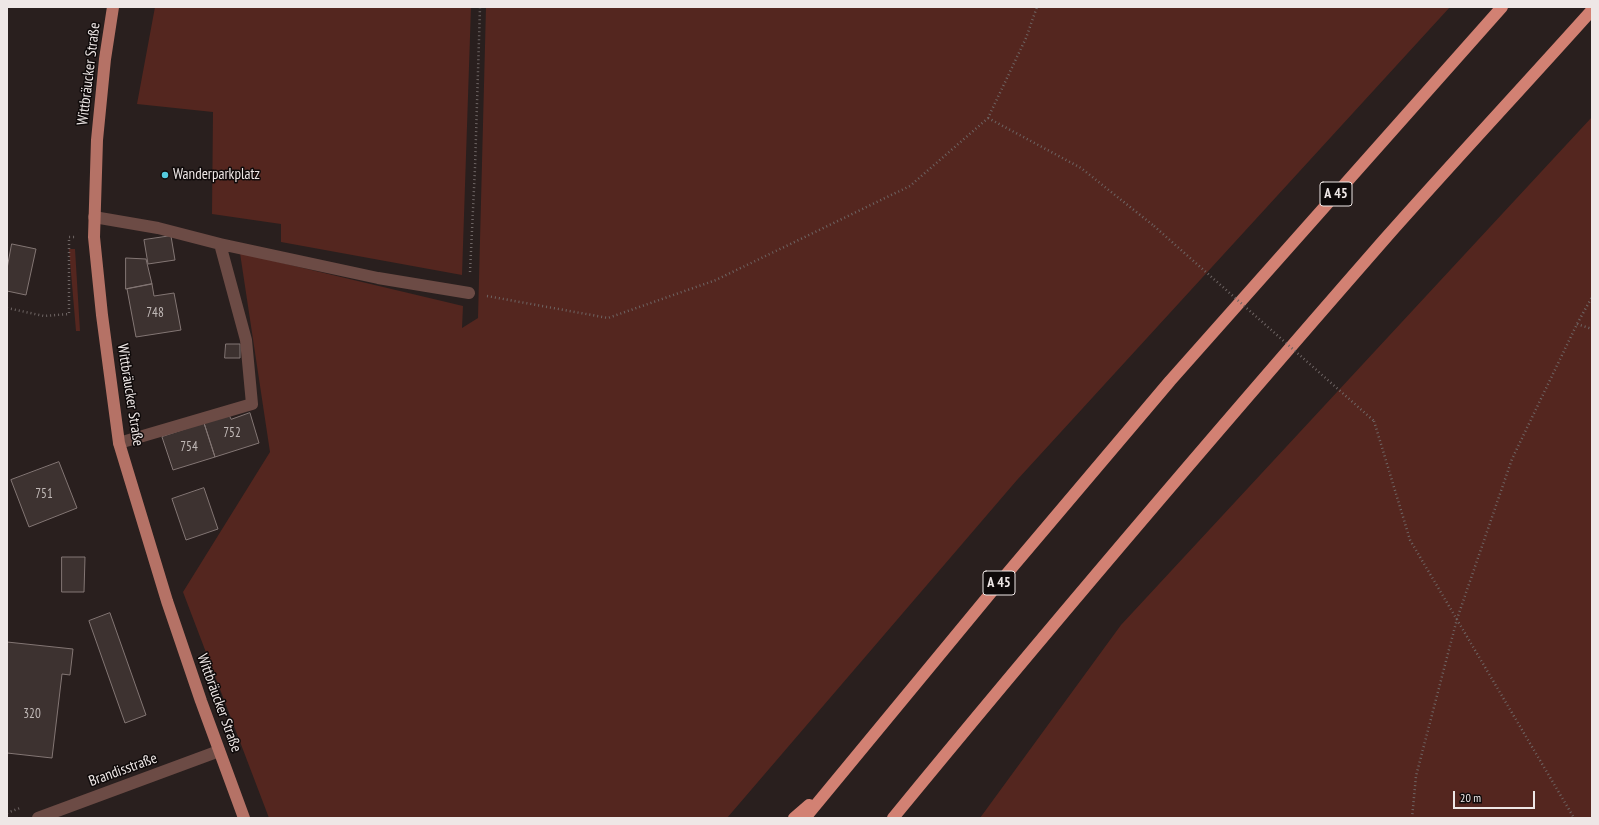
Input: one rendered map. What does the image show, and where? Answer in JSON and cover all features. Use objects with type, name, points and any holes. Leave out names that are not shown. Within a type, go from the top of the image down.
[{"type":"highway","name":"A 45","points":[[805,818],[1170,381],[1502,7]]},
{"type":"highway","points":[[893,818],[982,710],[1206,446],[1385,239],[1592,10]]},
{"type":"highway","points":[[794,818],[831,786]]},
{"type":"main road","name":"Wittbräucker Straße","points":[[113,7],[105,58],[97,140],[94,237],[102,315],[119,443],[167,601],[244,818]]},
{"type":"street","points":[[94,217],[158,228],[220,244],[378,278],[469,293]]},
{"type":"street","points":[[119,443],[252,404],[246,340],[220,244]]},
{"type":"street","name":"Brandisstraße","points":[[38,818],[219,751]]},
{"type":"path","points":[[480,7],[469,293],[608,318],[716,280],[910,186],[988,118],[1026,38],[1037,7]]},
{"type":"path","points":[[988,118],[1081,168],[1154,226],[1374,421],[1410,540],[1574,818]]},
{"type":"path","points":[[1412,818],[1416,776],[1456,619],[1512,459],[1577,324],[1592,297]]},
{"type":"path","points":[[1577,324],[1592,329]]},
{"type":"shaded area","points":[[155,7],[471,7],[462,275],[281,242],[281,224],[212,214],[213,112],[137,104]]},
{"type":"shaded area","points":[[486,7],[1450,7],[1017,480],[727,818],[269,818],[183,592],[270,452],[240,253],[463,306],[462,328],[478,318]]},
{"type":"shaded area","points":[[1592,117],[1592,818],[980,818],[1121,625]]},
{"type":"shaded area","points":[[69,249],[75,249],[80,331],[76,331]]},
{"type":"building","points":[[171,236],[175,260],[148,264],[144,240]]},
{"type":"building","points":[[12,244],[36,249],[26,295],[7,291],[7,269]]},
{"type":"building","points":[[126,258],[146,259],[152,284],[126,289]]},
{"type":"building","points":[[152,284],[154,296],[174,293],[181,330],[136,337],[127,289]]},
{"type":"building","points":[[226,344],[240,344],[240,358],[225,358]]},
{"type":"building","points":[[250,413],[259,443],[215,457],[204,423],[229,415],[231,419]]},
{"type":"building","points":[[204,423],[215,457],[173,470],[162,437]]},
{"type":"building","points":[[59,462],[77,508],[29,527],[11,480]]},
{"type":"building","points":[[204,488],[218,529],[186,540],[172,499]]},
{"type":"building","points":[[62,557],[85,557],[84,592],[62,592]]},
{"type":"building","points":[[110,613],[146,715],[125,723],[89,621]]},
{"type":"building","points":[[7,642],[73,649],[70,675],[62,674],[52,758],[7,753]]},
{"type":"place","name":"Wanderparkplatz","points":[[165,175]]}]
